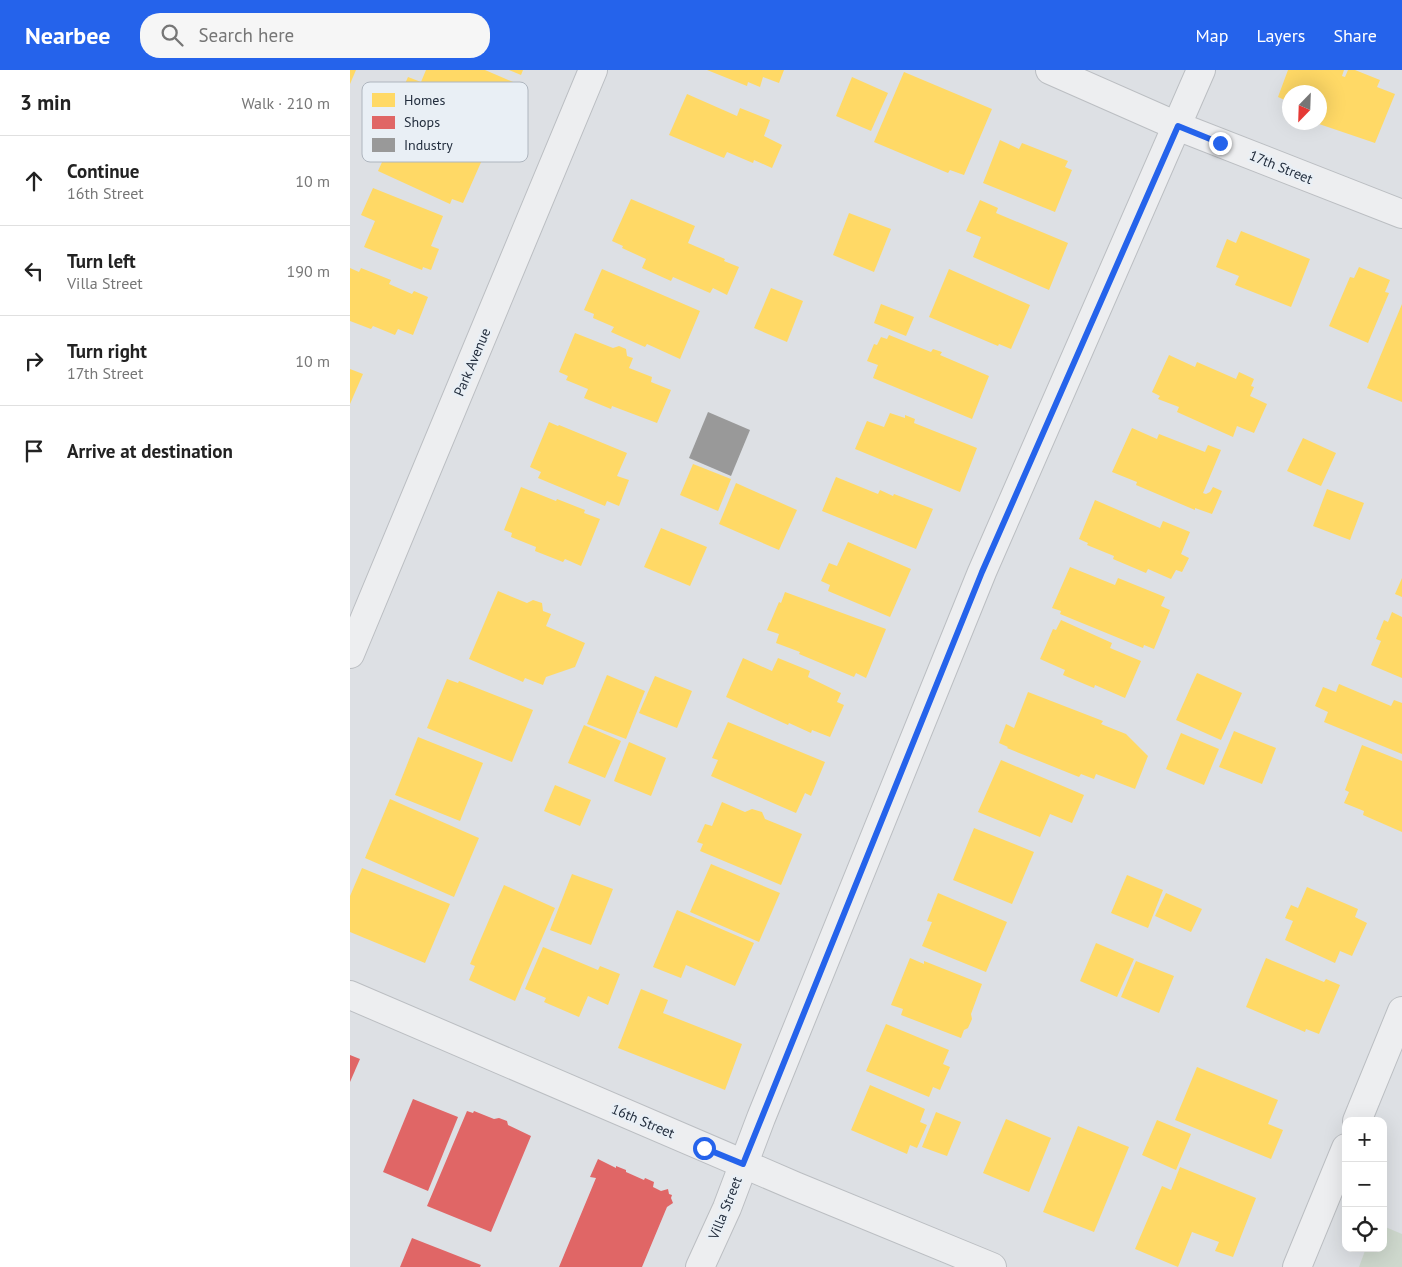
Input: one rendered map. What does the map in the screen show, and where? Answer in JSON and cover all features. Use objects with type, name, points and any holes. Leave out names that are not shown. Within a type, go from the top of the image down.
[{"type":"street","name":"Park Avenue","points":[[350,654],[593,70]]},
{"type":"street","name":"17th Street","points":[[1050,70],[1178,126],[1402,214]]},
{"type":"street","name":"Villa Street","points":[[700,1267],[727,1208],[743,1164],[982,572],[1201,70]]},
{"type":"street","name":"16th Street","points":[[350,995],[743,1164],[992,1267]]},
{"type":"street","points":[[1359,1117],[1402,1010]]},
{"type":"street","points":[[1297,1267],[1342,1158]]},
{"type":"shaded area","points":[[1387,1228],[1402,1234],[1402,1267],[1359,1267],[1365,1252],[1387,1252]]},
{"type":"building: Homes","points":[[350,70],[356,70],[350,84]]},
{"type":"building: Homes","points":[[426,70],[485,70],[513,82],[421,82]]},
{"type":"building: Homes","points":[[509,70],[523,70],[521,75]]},
{"type":"building: Homes","points":[[707,70],[784,70],[779,83],[763,77],[760,87],[748,82],[747,86]]},
{"type":"building: Homes","points":[[1288,70],[1344,70],[1342,76],[1345,77],[1348,70],[1355,70],[1380,80],[1377,87],[1395,94],[1375,143],[1327,127],[1327,85],[1282,85]]},
{"type":"building: Homes","points":[[904,72],[992,109],[964,175],[950,170],[948,173],[874,142]]},
{"type":"building: Homes","points":[[408,77],[421,82],[406,82]]},
{"type":"building: Homes","points":[[852,77],[888,93],[871,131],[836,116]]},
{"type":"building: Homes","points":[[1282,86],[1282,99],[1278,97]]},
{"type":"building: Homes","points":[[687,94],[737,116],[740,108],[770,120],[764,136],[782,145],[772,168],[754,160],[753,163],[727,152],[724,158],[669,135]]},
{"type":"building: Homes","points":[[1000,140],[1019,149],[1022,143],[1068,161],[1065,167],[1072,170],[1055,212],[983,183]]},
{"type":"building: Homes","points":[[382,162],[481,162],[463,203],[452,199],[450,204],[378,171]]},
{"type":"building: Homes","points":[[373,188],[443,216],[431,246],[439,249],[431,270],[423,267],[422,270],[364,247],[375,221],[361,215]]},
{"type":"building: Homes","points":[[631,199],[695,226],[688,243],[739,267],[727,295],[713,288],[710,293],[673,277],[671,281],[642,268],[646,259],[622,248],[623,246],[612,241]]},
{"type":"building: Homes","points":[[980,200],[998,208],[996,213],[1068,243],[1049,290],[973,257],[981,237],[966,231]]},
{"type":"building: Homes","points":[[849,213],[891,229],[874,272],[833,255]]},
{"type":"building: Homes","points":[[1241,231],[1310,259],[1291,307],[1235,285],[1239,276],[1216,267],[1227,239],[1236,243]]},
{"type":"building: Homes","points":[[1359,267],[1390,280],[1385,292],[1389,293],[1368,343],[1329,326],[1350,277],[1354,278]]},
{"type":"building: Homes","points":[[350,268],[359,272],[361,268],[391,280],[389,284],[412,294],[414,291],[428,297],[413,335],[398,329],[395,335],[373,326],[371,329],[350,321]]},
{"type":"building: Homes","points":[[602,269],[700,311],[680,359],[647,344],[645,347],[611,332],[614,327],[593,318],[594,314],[584,310]]},
{"type":"building: Homes","points":[[949,269],[1030,305],[1011,349],[999,344],[998,346],[929,317]]},
{"type":"building: Homes","points":[[771,288],[803,301],[787,342],[754,328]]},
{"type":"building: Homes","points":[[881,304],[914,317],[906,336],[874,323]]},
{"type":"building: Homes","points":[[1402,304],[1402,402],[1367,388]]},
{"type":"building: Homes","points":[[575,333],[613,348],[619,346],[626,349],[627,356],[633,358],[629,368],[652,377],[651,382],[671,390],[657,423],[612,406],[611,409],[584,398],[588,389],[566,380],[568,376],[559,372]]},
{"type":"building: Homes","points":[[889,335],[931,352],[933,349],[942,352],[940,355],[989,376],[972,419],[873,378],[878,365],[867,361],[874,344],[877,345],[881,337],[887,339]]},
{"type":"building: Homes","points":[[1169,355],[1195,367],[1197,362],[1236,379],[1239,372],[1254,379],[1251,386],[1254,387],[1250,396],[1267,404],[1254,433],[1237,426],[1233,437],[1177,412],[1179,407],[1158,399],[1160,396],[1152,392]]},
{"type":"building: Homes","points":[[350,369],[363,374],[350,404]]},
{"type":"building: Homes","points":[[890,413],[905,418],[905,415],[915,419],[914,423],[977,448],[960,492],[855,449],[867,421],[884,427]]},
{"type":"building: Homes","points":[[549,422],[627,453],[617,476],[629,480],[619,506],[607,501],[605,506],[538,478],[541,472],[530,467]]},
{"type":"building: Homes","points":[[1132,428],[1157,439],[1159,434],[1205,452],[1208,445],[1221,450],[1203,493],[1210,492],[1213,487],[1222,491],[1212,514],[1195,508],[1195,510],[1136,485],[1137,482],[1112,472]]},
{"type":"building: Homes","points":[[1303,438],[1336,453],[1321,486],[1287,471]]},
{"type":"building: Homes","points":[[693,464],[731,479],[718,511],[680,495]]},
{"type":"building: Homes","points":[[836,477],[878,494],[880,490],[933,509],[916,549],[822,511]]},
{"type":"building: Homes","points":[[736,483],[797,510],[779,550],[719,524]]},
{"type":"building: Homes","points":[[521,487],[585,510],[584,513],[600,519],[581,566],[565,559],[563,562],[535,551],[536,547],[511,537],[512,533],[504,530]]},
{"type":"building: Homes","points":[[1327,489],[1364,503],[1350,540],[1313,526]]},
{"type":"building: Homes","points":[[1095,500],[1160,528],[1163,521],[1190,532],[1181,554],[1189,558],[1182,572],[1176,570],[1171,579],[1148,569],[1146,573],[1113,559],[1114,556],[1087,545],[1088,543],[1079,539]]},
{"type":"building: Homes","points":[[661,528],[707,547],[690,586],[644,567]]},
{"type":"building: Homes","points":[[848,542],[911,569],[890,617],[828,591],[830,585],[821,581],[829,563],[837,566]]},
{"type":"building: Homes","points":[[1070,567],[1115,585],[1118,578],[1165,597],[1161,606],[1170,610],[1154,649],[1144,645],[1143,648],[1060,614],[1061,611],[1052,608]]},
{"type":"building: Homes","points":[[1402,578],[1402,597],[1395,594]]},
{"type":"building: Homes","points":[[498,591],[527,603],[533,600],[542,603],[543,611],[551,614],[546,626],[585,643],[575,667],[546,677],[543,685],[525,678],[523,682],[469,659]]},
{"type":"building: Homes","points":[[785,592],[886,629],[866,678],[856,673],[854,677],[776,643],[779,634],[767,630]]},
{"type":"building: Homes","points":[[1392,612],[1402,617],[1402,678],[1371,665],[1381,641],[1376,639],[1384,620],[1388,622]]},
{"type":"building: Homes","points":[[1061,620],[1112,643],[1110,648],[1141,661],[1125,698],[1095,685],[1094,688],[1063,675],[1065,670],[1040,659],[1053,629],[1056,630]]},
{"type":"building: Homes","points":[[743,658],[772,671],[778,658],[810,671],[808,677],[841,693],[837,702],[844,705],[830,737],[812,730],[811,733],[789,723],[788,725],[726,697]]},
{"type":"building: Homes","points":[[1197,673],[1242,693],[1221,740],[1176,720]]},
{"type":"building: Homes","points":[[607,675],[645,691],[626,739],[587,724]]},
{"type":"building: Homes","points":[[655,676],[692,691],[677,728],[639,713]]},
{"type":"building: Homes","points":[[447,679],[458,683],[459,681],[533,710],[512,762],[427,728]]},
{"type":"building: Homes","points":[[1339,684],[1391,706],[1394,700],[1402,703],[1402,754],[1324,722],[1328,712],[1315,706],[1323,687],[1336,692]]},
{"type":"building: Homes","points":[[1028,692],[1103,721],[1101,724],[1126,734],[1148,756],[1135,789],[1096,774],[1094,779],[1081,774],[1079,777],[999,743],[1006,724],[1014,728]]},
{"type":"building: Homes","points":[[728,722],[825,762],[811,796],[805,793],[796,813],[711,776],[718,760],[712,758]]},
{"type":"building: Homes","points":[[584,725],[621,741],[605,778],[568,763]]},
{"type":"building: Homes","points":[[1234,731],[1276,748],[1262,784],[1219,767]]},
{"type":"building: Homes","points":[[1181,733],[1219,749],[1204,785],[1166,769]]},
{"type":"building: Homes","points":[[418,737],[483,763],[460,821],[395,795]]},
{"type":"building: Homes","points":[[629,742],[666,758],[651,796],[614,781]]},
{"type":"building: Homes","points":[[1362,745],[1402,761],[1402,832],[1363,815],[1364,811],[1344,803],[1349,792],[1345,790]]},
{"type":"building: Homes","points":[[1001,760],[1084,795],[1072,823],[1050,814],[1040,837],[978,812]]},
{"type":"building: Homes","points":[[555,785],[591,800],[580,826],[544,811]]},
{"type":"building: Homes","points":[[390,799],[479,838],[454,897],[365,858]]},
{"type":"building: Homes","points":[[722,802],[745,812],[752,809],[762,812],[765,819],[802,834],[781,885],[700,851],[703,844],[697,842],[705,824],[712,826]]},
{"type":"building: Homes","points":[[974,828],[1034,852],[1012,904],[953,880]]},
{"type":"building: Homes","points":[[711,864],[780,893],[759,942],[690,912]]},
{"type":"building: Homes","points":[[362,868],[450,904],[425,963],[350,932],[350,896]]},
{"type":"building: Homes","points":[[572,874],[613,889],[591,945],[550,930]]},
{"type":"building: Homes","points":[[1127,875],[1163,890],[1148,928],[1111,913]]},
{"type":"building: Homes","points":[[504,885],[555,908],[515,1001],[469,980],[475,966],[470,964]]},
{"type":"building: Homes","points":[[1307,887],[1358,909],[1355,917],[1367,923],[1352,956],[1340,951],[1335,963],[1285,940],[1293,921],[1285,918],[1291,905],[1298,908]]},
{"type":"building: Homes","points":[[938,893],[1007,922],[986,972],[922,946],[932,922],[927,921]]},
{"type":"building: Homes","points":[[1166,893],[1202,909],[1191,932],[1155,916]]},
{"type":"building: Homes","points":[[677,910],[754,943],[735,986],[686,965],[681,978],[653,967]]},
{"type":"building: Homes","points":[[1096,943],[1134,959],[1117,997],[1080,981]]},
{"type":"building: Homes","points":[[543,947],[598,970],[600,966],[620,974],[608,1005],[588,996],[579,1017],[544,1002],[546,998],[525,989]]},
{"type":"building: Homes","points":[[910,958],[924,964],[924,961],[982,984],[971,1014],[972,1019],[961,1038],[901,1015],[903,1009],[891,1005]]},
{"type":"building: Homes","points":[[1266,958],[1324,982],[1326,979],[1340,985],[1319,1034],[1306,1029],[1305,1032],[1246,1007]]},
{"type":"building: Homes","points":[[1136,961],[1174,976],[1159,1013],[1121,997]]},
{"type":"building: Homes","points":[[641,989],[668,1000],[663,1013],[742,1044],[725,1090],[618,1048]]},
{"type":"building: Homes","points":[[886,1024],[949,1050],[943,1064],[950,1067],[940,1090],[933,1087],[929,1097],[866,1071]]},
{"type":"building: Homes","points":[[1197,1067],[1278,1100],[1268,1124],[1283,1130],[1271,1159],[1175,1120]]},
{"type":"building: Homes","points":[[870,1085],[925,1109],[920,1122],[927,1125],[917,1148],[910,1145],[907,1154],[851,1130]]},
{"type":"building: Homes","points":[[936,1112],[961,1122],[947,1156],[922,1147]]},
{"type":"building: Homes","points":[[1006,1119],[1051,1138],[1029,1192],[983,1173]]},
{"type":"building: Homes","points":[[1157,1120],[1191,1134],[1176,1170],[1142,1155]]},
{"type":"building: Homes","points":[[1078,1126],[1129,1147],[1094,1232],[1043,1212]]},
{"type":"building: Homes","points":[[1180,1167],[1256,1198],[1233,1257],[1215,1251],[1219,1242],[1192,1232],[1178,1267],[1135,1249],[1162,1186],[1171,1190]]},
{"type":"building: Shops","points":[[350,1055],[360,1059],[350,1082]]},
{"type":"building: Shops","points":[[413,1099],[458,1117],[428,1191],[383,1172]]},
{"type":"building: Shops","points":[[467,1111],[473,1113],[474,1111],[494,1119],[499,1118],[507,1121],[508,1125],[531,1136],[491,1232],[427,1206]]},
{"type":"building: Shops","points":[[598,1159],[616,1168],[616,1166],[626,1170],[626,1172],[644,1180],[645,1178],[654,1182],[653,1187],[661,1191],[668,1189],[669,1194],[672,1195],[673,1203],[667,1207],[642,1267],[559,1267],[596,1178],[590,1177]]},
{"type":"building: Shops","points":[[412,1238],[481,1265],[480,1267],[400,1267]]},
{"type":"building: Industry","points":[[708,412],[750,430],[731,476],[689,458]]},
{"type":"route","points":[[704,1148],[743,1164],[982,572],[1178,126],[1220,143]]}]
